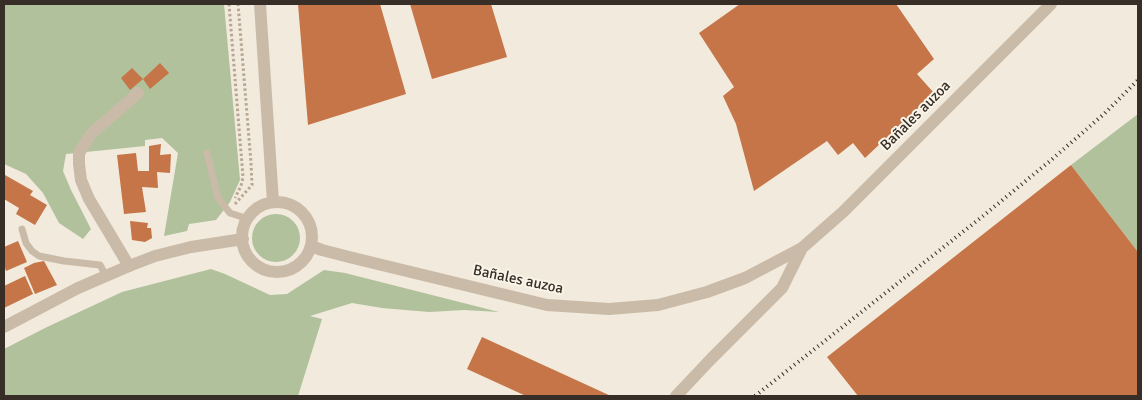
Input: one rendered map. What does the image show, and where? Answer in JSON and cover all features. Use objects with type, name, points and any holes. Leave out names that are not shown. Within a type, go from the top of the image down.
[{"type":"street","points":[[260,4],[273,202]]},
{"type":"street","name":"Bañales auzoa","points":[[311,246],[548,305],[609,309],[658,305],[707,292],[745,278],[802,248],[842,212],[1051,4]]},
{"type":"street","points":[[129,266],[86,192],[81,180],[78,164],[79,154],[90,134],[138,93]]},
{"type":"street","points":[[273,202],[283,202],[300,210],[306,218],[312,236],[307,256],[300,264],[280,272],[269,270],[255,263],[245,250],[243,239],[244,228],[254,210],[273,202]]},
{"type":"street","points":[[4,327],[78,288],[155,256],[191,247],[243,239]]},
{"type":"street","name":"Bañales auzoa","points":[[676,396],[782,288],[802,248]]},
{"type":"lane","points":[[207,153],[218,198],[230,213],[248,218]]},
{"type":"lane","points":[[22,230],[26,243],[39,256],[100,265],[106,276]]},
{"type":"path","points":[[229,4],[243,177],[235,198]]},
{"type":"path","points":[[230,213],[235,204],[252,185],[238,4]]},
{"type":"green space","points":[[4,4],[224,4],[240,180],[230,202],[216,220],[189,224],[187,231],[164,236],[178,153],[162,138],[145,140],[145,146],[66,154],[63,171],[91,229],[83,239],[59,223],[43,193],[26,174],[4,164]]},
{"type":"green space","points":[[1138,114],[1138,252],[1071,165]]},
{"type":"green space","points":[[271,214],[281,214],[290,218],[296,224],[300,238],[296,252],[290,258],[281,262],[271,262],[262,258],[256,252],[252,243],[252,233],[256,224],[262,218]]},
{"type":"green space","points":[[211,269],[270,295],[287,294],[324,270],[345,273],[499,312],[464,310],[429,312],[352,303],[310,316],[322,319],[298,396],[4,396],[4,349],[122,292]]},
{"type":"building","points":[[298,4],[380,4],[406,94],[308,125]]},
{"type":"building","points":[[410,4],[491,4],[507,57],[432,79]]},
{"type":"building","points":[[740,4],[896,4],[934,59],[917,74],[934,93],[865,158],[853,143],[838,155],[827,141],[754,191],[736,124],[723,96],[734,87],[699,33]]},
{"type":"building","points":[[160,63],[169,73],[150,89],[143,79]]},
{"type":"building","points":[[132,68],[143,79],[130,90],[121,78]]},
{"type":"building","points":[[161,144],[160,155],[171,154],[170,173],[157,172],[158,188],[142,187],[146,212],[124,214],[117,155],[136,153],[138,171],[149,171],[149,146]]},
{"type":"building","points":[[1071,165],[1138,252],[1138,396],[858,396],[827,357]]},
{"type":"building","points":[[5,175],[33,191],[30,195],[47,205],[35,225],[16,214],[19,208],[4,199]]},
{"type":"building","points":[[130,221],[148,223],[147,228],[151,228],[152,238],[145,242],[132,240]]},
{"type":"building","points":[[18,241],[27,262],[6,271],[4,247]]},
{"type":"building","points":[[44,261],[57,285],[35,294],[24,268]]},
{"type":"building","points":[[25,276],[33,294],[4,308],[4,286]]},
{"type":"building","points":[[482,337],[611,396],[526,396],[467,369]]},
{"type":"railway","points":[[755,396],[1050,161],[1104,114],[1138,80]]}]
